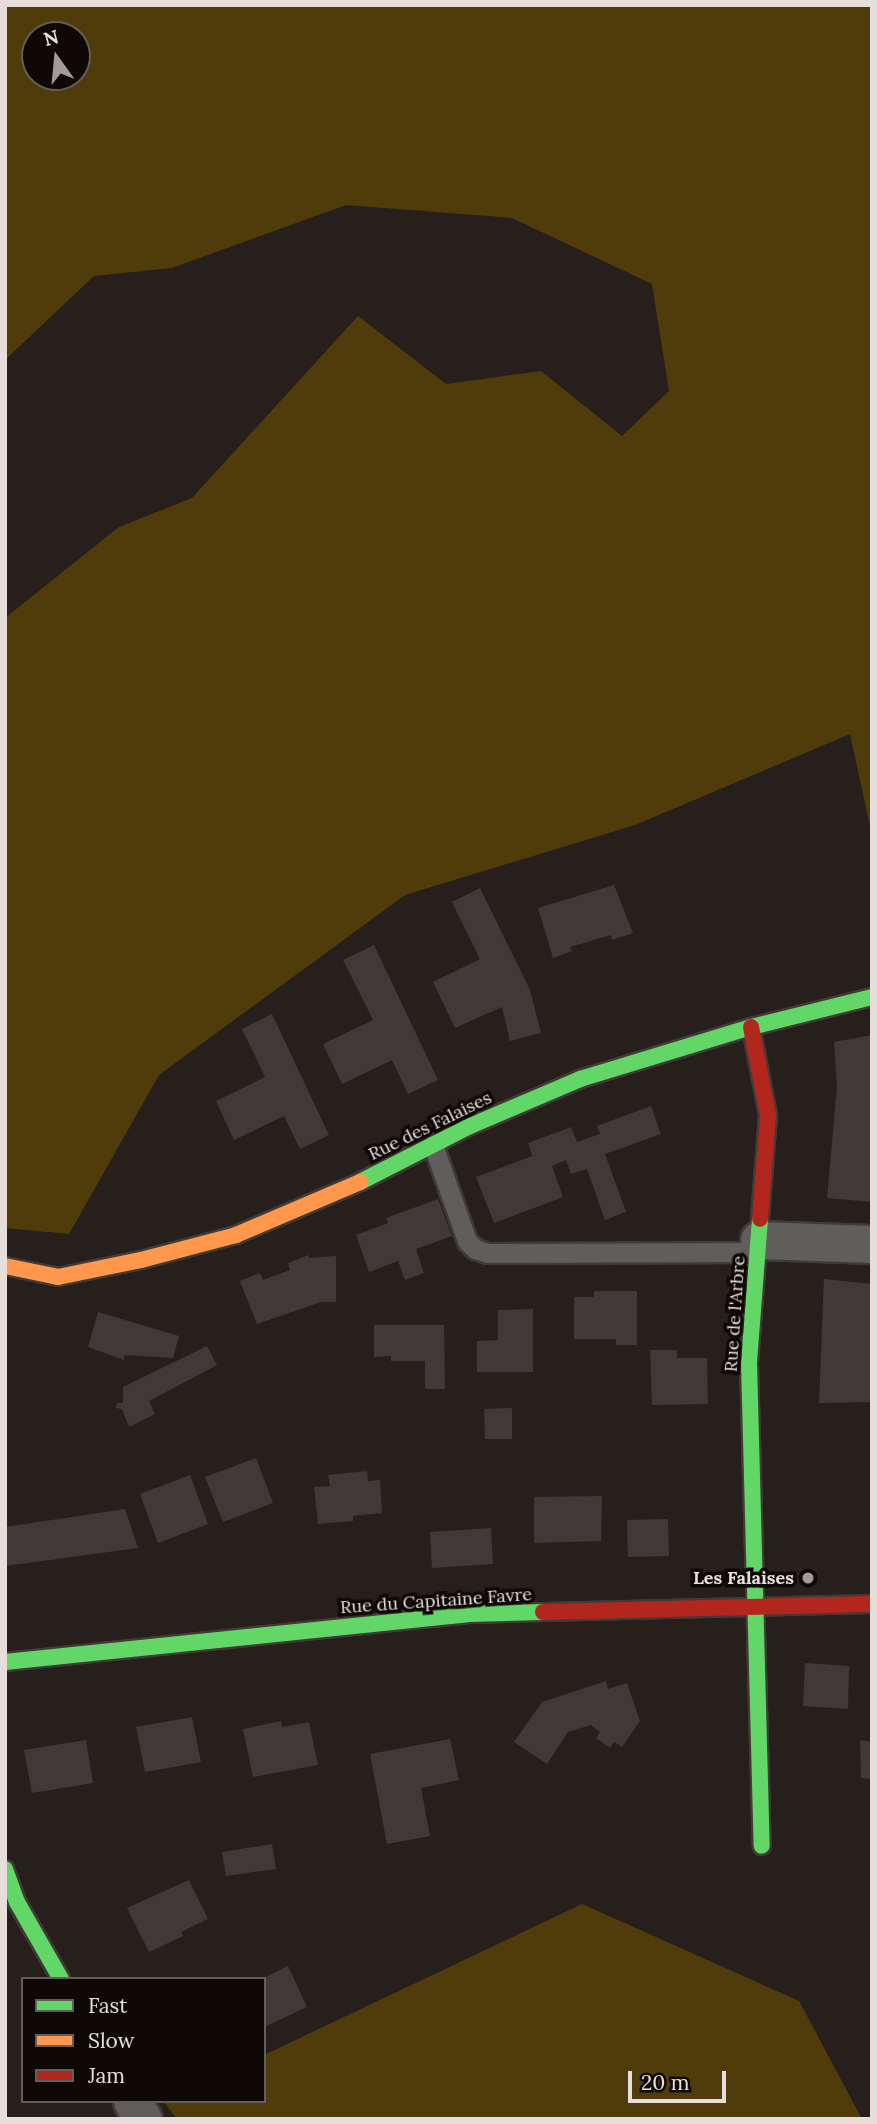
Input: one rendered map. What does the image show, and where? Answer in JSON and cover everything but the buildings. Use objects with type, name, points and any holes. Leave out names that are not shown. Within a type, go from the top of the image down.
[{"type":"street","name":"Rue des Falaises","points":[[5,1266],[58,1277],[141,1260],[236,1235],[329,1198],[433,1145],[580,1079],[751,1027],[872,997]]},
{"type":"street","name":"Rue de l'Arbre","points":[[751,1027],[768,1115],[749,1362],[762,1846]]},
{"type":"street","points":[[758,1246],[872,1244]]},
{"type":"street","name":"Rue du Capitaine Favre","points":[[5,1662],[468,1614],[872,1604]]},
{"type":"street","points":[[5,1869],[17,1902],[60,1977]]},
{"type":"street","points":[[133,2103],[143,2119]]},
{"type":"lane","points":[[433,1145],[467,1241],[475,1250],[487,1253],[758,1246]]},
{"type":"shaded area","points":[[5,5],[872,5],[872,835],[850,734],[635,825],[405,895],[159,1075],[69,1234],[5,1228],[5,618],[119,527],[192,498],[358,316],[446,384],[541,371],[622,436],[669,391],[652,284],[512,218],[346,205],[172,268],[94,276],[5,360]]},
{"type":"shaded area","points":[[582,1904],[799,2001],[862,2119],[177,2119],[165,2103],[266,2103],[266,2054]]},
{"type":"traffic: fast","points":[[360,1182],[470,1126],[580,1079],[751,1027],[872,997]]},
{"type":"traffic: fast","points":[[760,1219],[749,1362],[762,1846]]},
{"type":"traffic: fast","points":[[5,1662],[468,1614],[543,1612]]},
{"type":"traffic: fast","points":[[5,1869],[17,1902],[60,1977]]},
{"type":"traffic: slow","points":[[5,1266],[58,1277],[141,1260],[236,1235],[360,1182]]},
{"type":"traffic: jam","points":[[751,1027],[768,1115],[760,1219]]},
{"type":"traffic: jam","points":[[543,1612],[872,1604]]},
{"type":"place","name":"Les Falaises","points":[[808,1578]]}]
